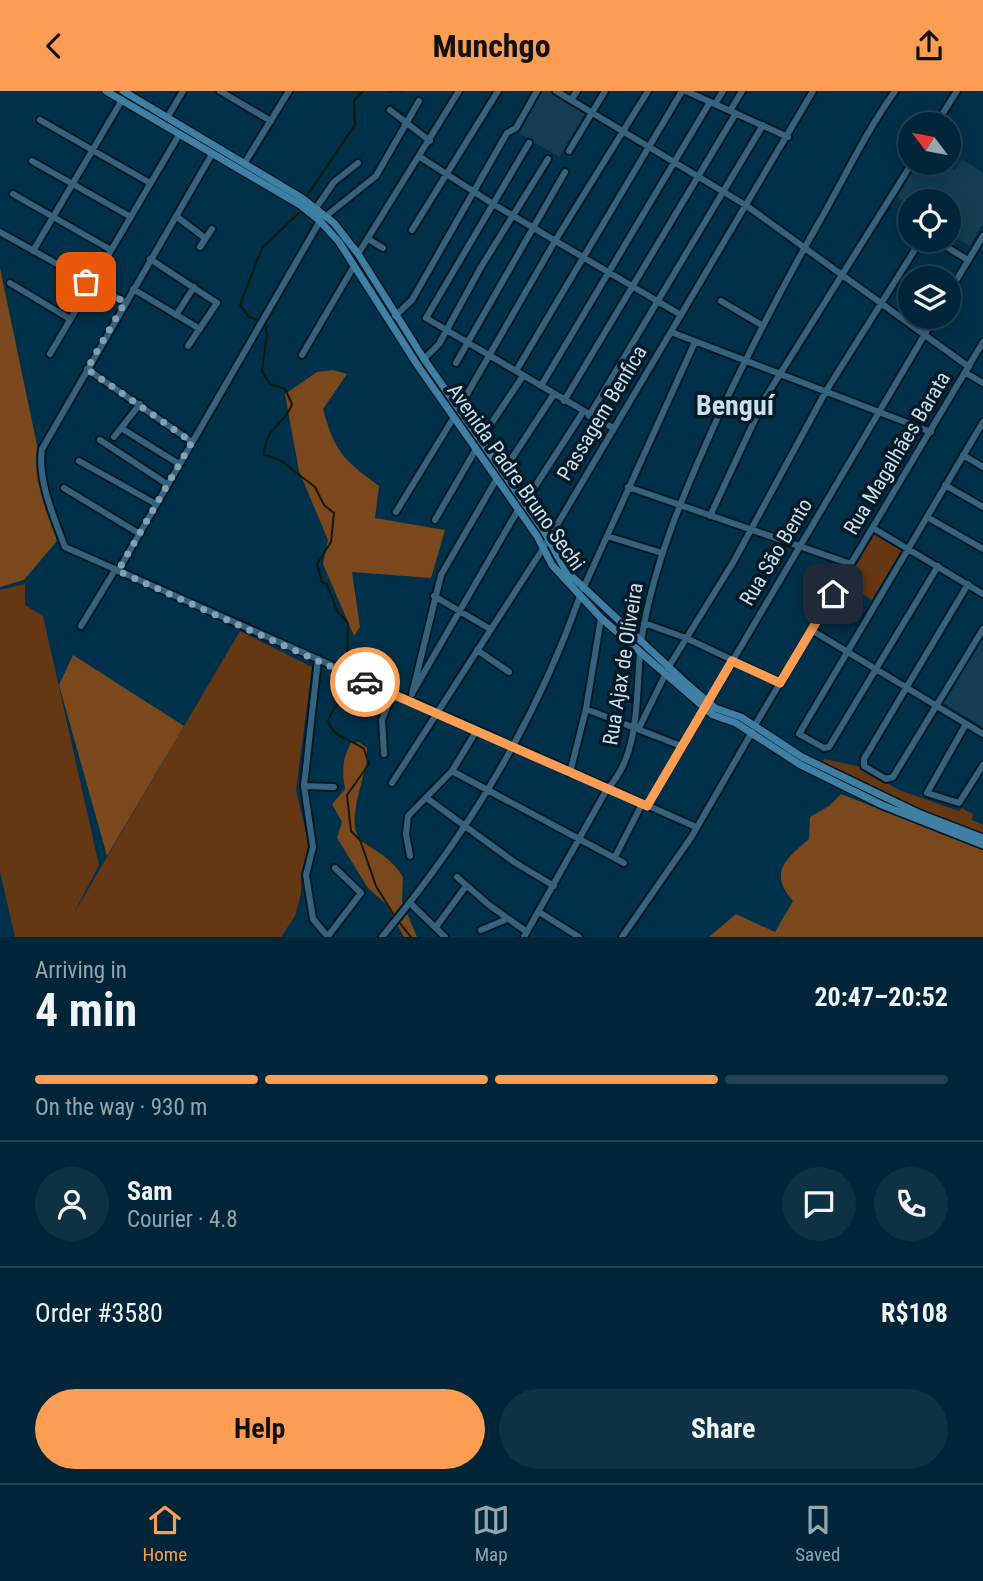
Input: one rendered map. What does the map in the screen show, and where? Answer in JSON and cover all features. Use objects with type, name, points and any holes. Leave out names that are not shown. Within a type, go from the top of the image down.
[{"type":"main road","name":"Avenida Padre Bruno Sechi","points":[[106,91],[300,205],[358,254],[395,316],[548,537],[558,560],[601,618],[640,653],[667,671]]},
{"type":"main road","name":"Avenida Padre Bruno Sechi","points":[[129,92],[316,208],[321,220],[544,547],[560,575],[641,643],[705,705],[886,799],[983,838]]},
{"type":"main road","name":"Rua Ajax de Oliveira","points":[[640,653],[641,643]]},
{"type":"main road","name":"Avenida Padre Bruno Sechi","points":[[753,729],[815,773],[916,820],[983,845]]},
{"type":"street","points":[[167,117],[183,91]]},
{"type":"street","points":[[220,91],[271,121]]},
{"type":"street","points":[[244,164],[289,91]]},
{"type":"street","points":[[358,254],[459,91]]},
{"type":"street","points":[[412,230],[498,91]]},
{"type":"street","points":[[395,316],[412,300],[472,191],[507,133],[516,128],[537,91]]},
{"type":"street","points":[[556,91],[747,206],[841,277],[925,334],[983,383]]},
{"type":"street","points":[[571,100],[577,91]]},
{"type":"street","points":[[569,151],[605,91]]},
{"type":"street","points":[[459,408],[555,241],[648,91]]},
{"type":"street","points":[[516,371],[684,91],[788,137]]},
{"type":"street","points":[[541,386],[674,161],[712,103],[723,91]]},
{"type":"street","points":[[564,401],[699,176],[742,91]]},
{"type":"street","name":"Passagem Benfica","points":[[392,783],[544,547],[813,91]]},
{"type":"street","name":"Rua Ajax de Oliveira","points":[[641,643],[662,553],[678,506],[763,326],[863,142],[895,91]]},
{"type":"street","points":[[944,112],[957,91]]},
{"type":"street","points":[[33,251],[122,100]]},
{"type":"street","points":[[81,626],[140,534],[321,220],[376,176],[419,101]]},
{"type":"street","points":[[390,110],[430,141]]},
{"type":"street","points":[[40,120],[150,183]]},
{"type":"street","points":[[525,502],[586,414],[763,125]]},
{"type":"street","points":[[50,354],[179,135]]},
{"type":"street","points":[[529,143],[427,315],[429,320],[612,428]]},
{"type":"street","points":[[212,154],[44,444],[40,460],[65,547],[696,827]]},
{"type":"street","points":[[420,157],[512,216],[681,315]]},
{"type":"street","points":[[424,359],[431,354],[447,330],[548,159]]},
{"type":"street","points":[[32,161],[131,216]]},
{"type":"street","points":[[316,208],[334,182],[358,163]]},
{"type":"street","points":[[456,363],[565,172]]},
{"type":"street","points":[[710,516],[765,398],[905,175]]},
{"type":"street","points":[[13,194],[111,250]]},
{"type":"street","points":[[176,216],[205,239]]},
{"type":"street","points":[[200,247],[212,229]]},
{"type":"street","points":[[0,232],[125,302]]},
{"type":"street","points":[[961,272],[983,236]]},
{"type":"street","points":[[368,239],[383,248]]},
{"type":"street","points":[[636,727],[752,528],[826,391],[914,252]]},
{"type":"street","points":[[955,252],[968,260]]},
{"type":"street","points":[[150,259],[217,304],[188,345]]},
{"type":"street","points":[[302,355],[354,266]]},
{"type":"street","points":[[10,283],[70,319]]},
{"type":"street","points":[[176,315],[194,287]]},
{"type":"street","points":[[133,289],[200,329]]},
{"type":"street","points":[[721,300],[763,326]]},
{"type":"street","name":"Rua São Bento","points":[[615,857],[928,329]]},
{"type":"street","points":[[671,332],[931,432]]},
{"type":"street","points":[[382,937],[411,904],[465,827],[515,746],[628,487],[695,342]]},
{"type":"street","name":"Rua Magalhães Barata","points":[[622,937],[696,827],[851,564],[980,354],[983,342]]},
{"type":"street","points":[[87,369],[192,442]]},
{"type":"street","points":[[481,439],[523,376]]},
{"type":"street","points":[[503,472],[554,394]]},
{"type":"street","points":[[114,437],[140,404]]},
{"type":"street","points":[[396,512],[454,417]]},
{"type":"street","points":[[937,566],[829,747],[824,748],[801,735],[800,729],[982,425]]},
{"type":"street","points":[[121,428],[179,464]]},
{"type":"street","points":[[100,440],[167,484]]},
{"type":"street","points":[[435,520],[476,449]]},
{"type":"street","points":[[964,455],[983,467]]},
{"type":"street","points":[[79,461],[156,504]]},
{"type":"street","points":[[412,694],[441,575],[496,480]]},
{"type":"street","points":[[945,485],[983,507]]},
{"type":"street","points":[[628,487],[851,564]]},
{"type":"street","points":[[64,488],[140,534]]},
{"type":"street","points":[[409,701],[518,510]]},
{"type":"street","points":[[927,516],[983,549]]},
{"type":"street","points":[[873,528],[983,594]]},
{"type":"street","points":[[607,536],[662,553]]},
{"type":"street","points":[[968,584],[862,761],[864,766],[886,779],[892,777],[983,629]]},
{"type":"street","points":[[434,596],[491,629]]},
{"type":"street","points":[[570,773],[586,709],[601,618]]},
{"type":"street","points":[[644,623],[686,638],[780,683]]},
{"type":"street","points":[[813,631],[983,734]]},
{"type":"street","points":[[477,650],[509,672]]},
{"type":"street","name":"Rua Ajax de Oliveira","points":[[526,934],[607,789],[620,773],[636,727],[640,653]]},
{"type":"street","points":[[318,659],[304,786],[311,817],[314,854],[307,871],[307,883],[313,919],[328,937],[359,898],[360,891],[335,868]]},
{"type":"street","points":[[384,754],[382,720],[392,694]]},
{"type":"street","points":[[586,709],[681,746]]},
{"type":"street","points":[[967,724],[927,789],[930,794],[959,803],[983,765]]},
{"type":"street","points":[[410,856],[407,821],[414,809],[428,799],[452,771],[477,730]]},
{"type":"street","points":[[452,771],[624,863]]},
{"type":"street","points":[[304,786],[334,787]]},
{"type":"street","points":[[428,799],[514,862],[554,886]]},
{"type":"street","points":[[457,877],[526,934]]},
{"type":"street","points":[[436,927],[466,886]]},
{"type":"street","points":[[411,904],[445,937]]},
{"type":"street","points":[[539,912],[579,937]]},
{"type":"street","points":[[481,930],[506,919]]},
{"type":"shaded area","points":[[541,91],[550,91],[586,112],[559,157],[517,132]]},
{"type":"shaded area","points":[[961,161],[983,173],[983,223],[970,246],[961,240],[961,189],[901,189],[910,175],[961,175]]},
{"type":"shaded area","points":[[0,268],[57,541],[24,580],[0,587]]},
{"type":"shaded area","points":[[333,370],[347,374],[323,409],[336,446],[357,469],[379,486],[375,518],[445,530],[431,578],[352,572],[360,627],[354,636],[323,564],[328,540],[299,471],[285,394],[317,372]]},
{"type":"shaded area","points":[[875,533],[902,550],[872,600],[845,583]]},
{"type":"shaded area","points":[[25,584],[25,605],[43,616],[99,865],[73,915],[240,631],[312,667],[296,790],[309,845],[308,860],[301,874],[301,894],[295,916],[281,937],[15,937],[0,872],[0,590]]},
{"type":"shaded area","points":[[983,636],[983,727],[942,702]]},
{"type":"shaded area","points":[[73,655],[184,726],[107,856],[59,685]]},
{"type":"shaded area","points":[[359,742],[367,748],[367,758],[355,815],[357,835],[390,861],[403,877],[402,901],[417,937],[404,937],[386,904],[368,888],[337,838],[342,822],[332,804],[345,789],[343,776],[348,749],[351,743]]},
{"type":"shaded area","points":[[824,759],[857,766],[899,790],[959,811],[962,808],[973,814],[972,820],[983,825],[983,836],[939,821],[819,767]]},
{"type":"shaded area","points":[[841,794],[983,850],[983,937],[709,937],[736,914],[775,932],[793,901],[782,882],[783,867],[793,853],[809,839],[810,817],[829,806]]},
{"type":"waterway","points":[[306,197],[355,125],[354,101],[363,91]]},
{"type":"waterway","points":[[388,91],[401,91]]},
{"type":"waterway","points":[[260,321],[249,317],[240,305],[262,248],[300,212]]},
{"type":"waterway","points":[[265,324],[267,334],[262,371],[270,384],[285,389],[292,404],[268,438],[264,455],[280,460],[315,487],[324,505],[334,513],[331,542],[317,564],[322,582],[327,584],[337,611],[348,623],[347,670]]},
{"type":"waterway","points":[[345,675],[343,692],[328,720],[338,735],[364,749],[369,764],[347,795],[351,831],[360,840],[376,886],[395,917]]},
{"type":"waterway","points":[[399,922],[411,937]]},
{"type":"way so far","points":[[86,282],[125,302],[87,369],[192,442],[118,571],[365,682]]},
{"type":"district","name":"Benguí","points":[[735,405]]},
{"type":"route","points":[[365,682],[647,806],[732,661],[780,683],[833,594]]}]
